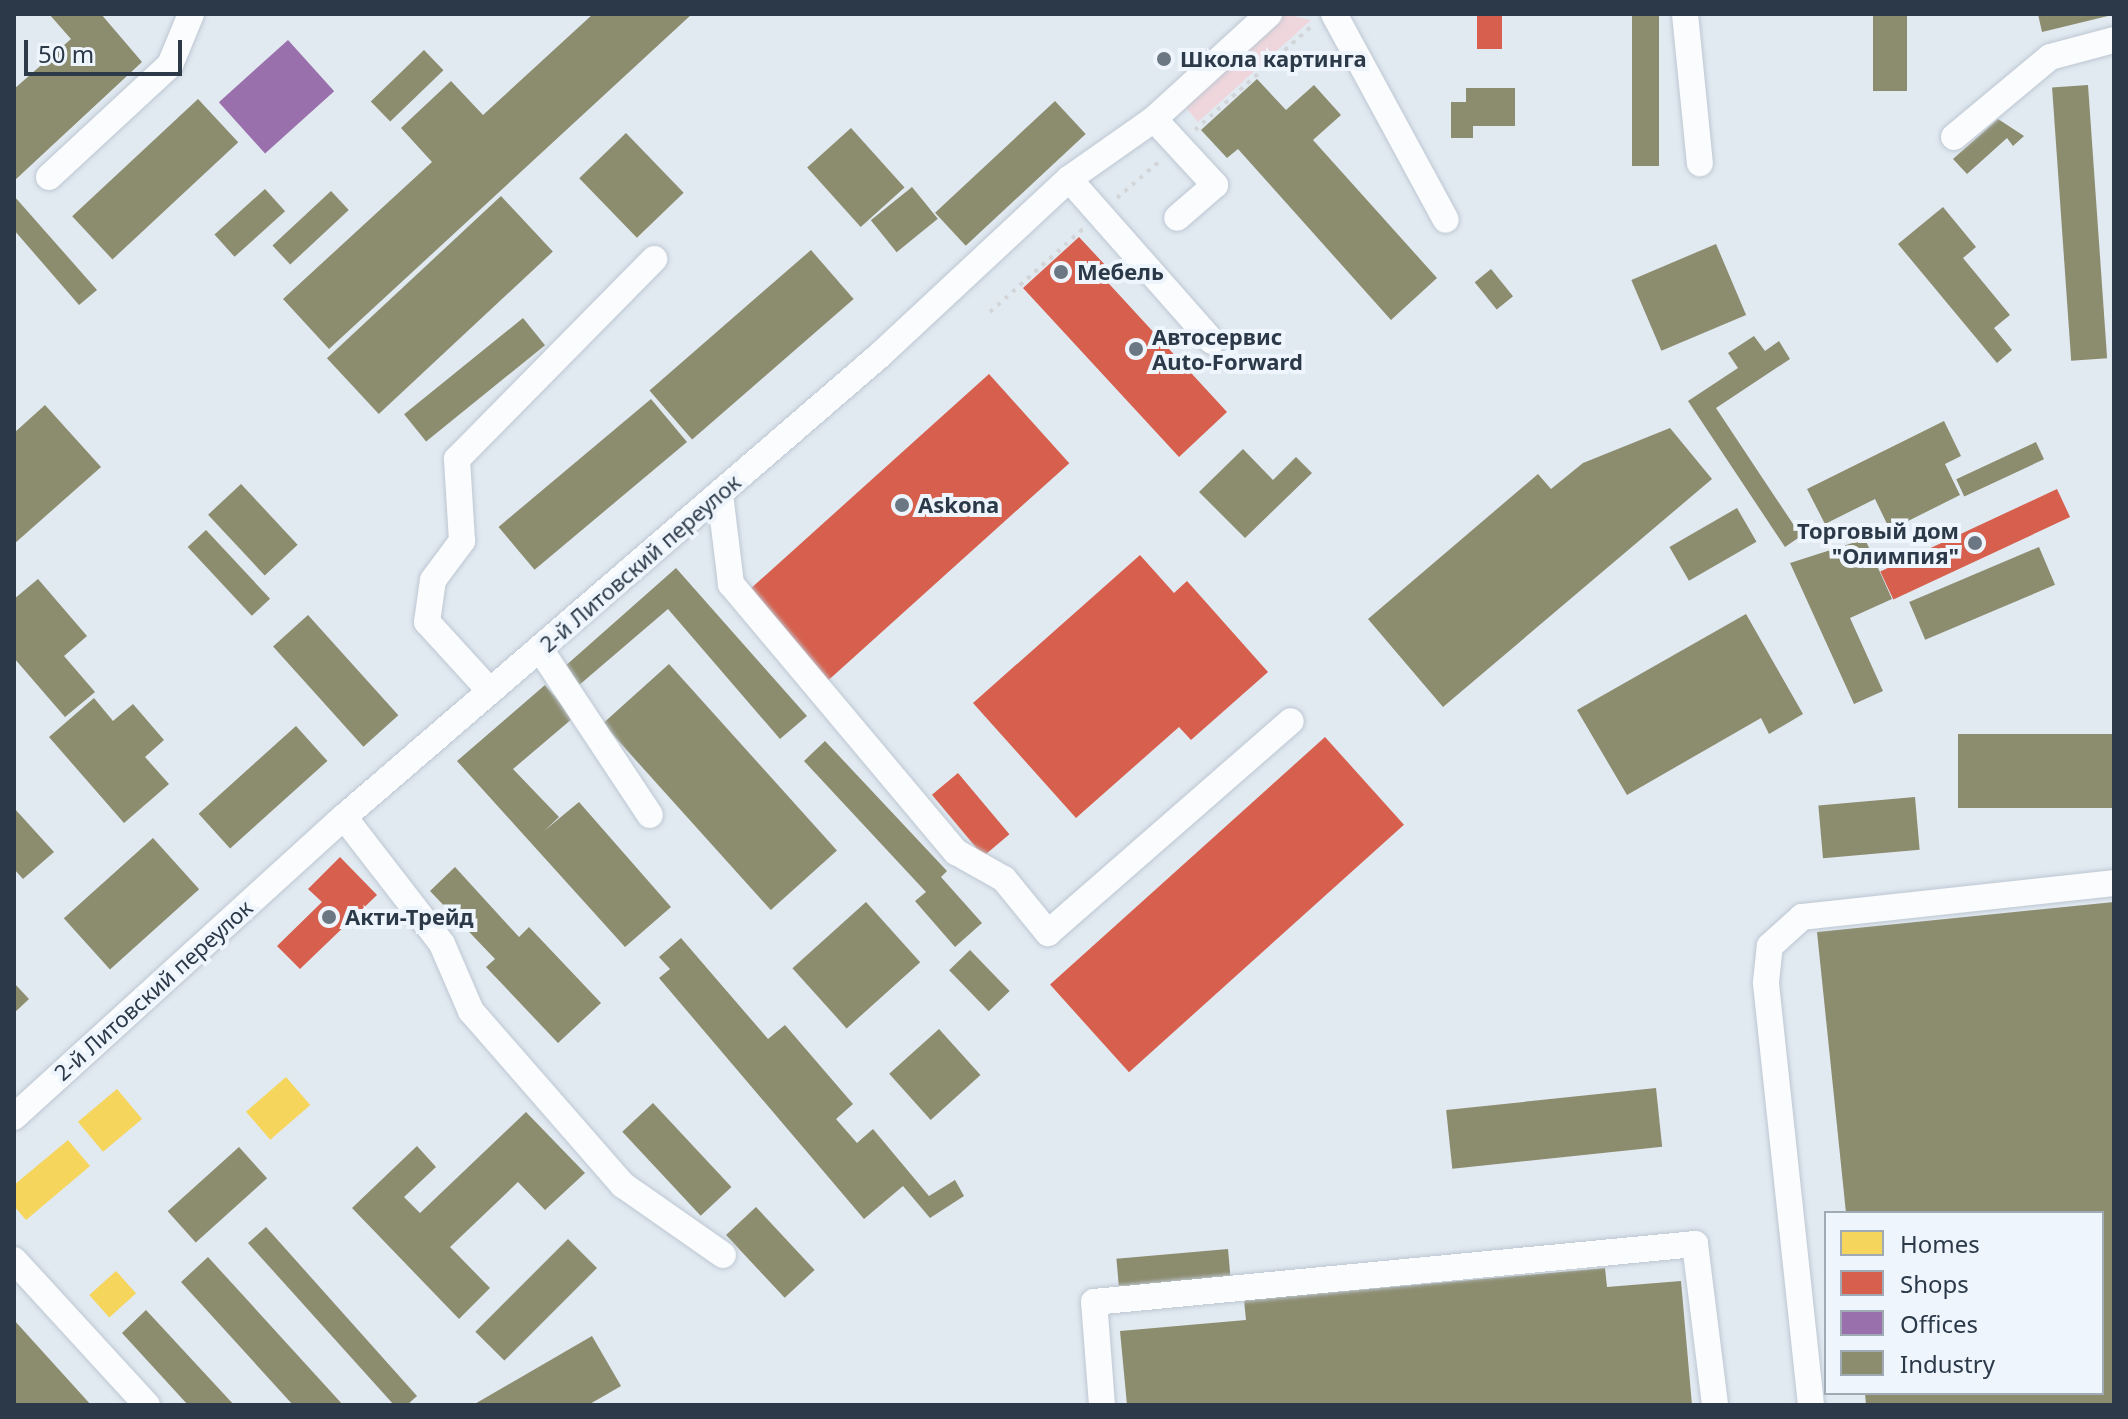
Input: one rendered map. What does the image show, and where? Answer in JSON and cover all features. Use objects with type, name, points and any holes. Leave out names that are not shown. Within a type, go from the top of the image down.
[{"type":"street","points":[[49,177],[170,65],[191,14]]},
{"type":"street","name":"2-й Литовский переулок","points":[[14,1117],[344,817],[720,494],[1069,179],[1154,119],[1269,14]]},
{"type":"street","points":[[1334,14],[1446,220]]},
{"type":"street","points":[[1685,14],[1700,163]]},
{"type":"street","points":[[1954,137],[2050,57],[2114,40]]},
{"type":"street","points":[[1154,119],[1180,143],[1215,185],[1177,218]]},
{"type":"street","points":[[1069,179],[1212,341]]},
{"type":"street","points":[[490,691],[427,622],[433,580],[462,541],[457,459],[654,259]]},
{"type":"street","points":[[720,494],[731,584],[956,852],[1004,879],[1048,933],[1291,721]]},
{"type":"street","points":[[540,649],[650,815]]},
{"type":"street","points":[[344,817],[442,944],[471,1011],[623,1185],[723,1255]]},
{"type":"street","points":[[1811,1405],[1766,982],[1770,946],[1802,917],[2114,883]]},
{"type":"street","points":[[1102,1405],[1094,1302],[1695,1244],[1715,1405]]},
{"type":"street","points":[[14,1260],[147,1405]]},
{"type":"path","points":[[990,312],[1180,143],[1317,14]]},
{"type":"shaded area","points":[[1284,14],[1311,20],[1198,122],[1183,104]]},
{"type":"building: Homes","points":[[286,1077],[310,1105],[270,1140],[246,1112]]},
{"type":"building: Homes","points":[[117,1089],[142,1119],[103,1152],[78,1122]]},
{"type":"building: Homes","points":[[68,1140],[90,1166],[26,1220],[14,1206],[14,1185]]},
{"type":"building: Homes","points":[[116,1271],[136,1293],[109,1317],[89,1295]]},
{"type":"building: Shops","points":[[1477,14],[1502,14],[1502,49],[1477,49]]},
{"type":"building: Shops","points":[[1079,237],[1107,267],[1100,274],[1227,412],[1179,457],[1023,288]]},
{"type":"building: Shops","points":[[989,374],[1069,463],[826,683],[745,593]]},
{"type":"building: Shops","name":"Торговый дом \"Олимпия\"","points":[[2057,489],[2070,517],[1893,600],[1880,571]]},
{"type":"building: Shops","points":[[1140,555],[1174,593],[1187,581],[1268,672],[1191,740],[1179,727],[1076,818],[973,703]]},
{"type":"building: Shops","points":[[1325,737],[1404,825],[1129,1072],[1050,985]]},
{"type":"building: Shops","points":[[958,773],[1009,834],[983,856],[932,795]]},
{"type":"building: Shops","points":[[340,857],[377,895],[300,969],[277,946],[322,902],[308,889]]},
{"type":"building: Offices","points":[[288,40],[334,91],[265,154],[219,102]]},
{"type":"building: Industry","points":[[49,14],[101,14],[142,62],[14,181],[14,89],[71,39]]},
{"type":"building: Industry","points":[[593,14],[692,14],[329,349],[283,299],[432,162],[401,128],[451,81],[483,115]]},
{"type":"building: Industry","points":[[1632,14],[1659,14],[1659,166],[1632,166]]},
{"type":"building: Industry","points":[[1873,14],[1907,14],[1907,91],[1873,91]]},
{"type":"building: Industry","points":[[2038,14],[2112,14],[2112,15],[2042,32]]},
{"type":"building: Industry","points":[[424,50],[443,70],[390,122],[371,101]]},
{"type":"building: Industry","points":[[1257,79],[1286,110],[1314,85],[1341,115],[1313,140],[1437,278],[1391,320],[1238,149],[1227,158],[1201,130]]},
{"type":"building: Industry","points":[[2088,85],[2107,358],[2071,361],[2052,88]]},
{"type":"building: Industry","points":[[1466,88],[1515,88],[1515,126],[1473,126],[1473,138],[1451,138],[1451,102],[1466,102]]},
{"type":"building: Industry","points":[[198,99],[238,142],[112,259],[72,216]]},
{"type":"building: Industry","points":[[1055,101],[1086,134],[966,246],[935,213]]},
{"type":"building: Industry","points":[[1998,119],[2024,136],[2013,146],[2007,138],[1967,174],[1953,159]]},
{"type":"building: Industry","points":[[851,128],[905,187],[861,227],[807,167]]},
{"type":"building: Industry","points":[[626,133],[684,193],[637,238],[579,178]]},
{"type":"building: Industry","points":[[912,187],[938,219],[897,252],[871,220]]},
{"type":"building: Industry","points":[[265,189],[285,211],[235,257],[214,235]]},
{"type":"building: Industry","points":[[331,191],[349,210],[290,265],[272,246]]},
{"type":"building: Industry","points":[[14,196],[97,290],[79,305],[14,230]]},
{"type":"building: Industry","points":[[501,196],[553,252],[379,414],[327,358]]},
{"type":"building: Industry","points":[[1943,207],[1976,247],[1963,258],[2010,315],[1994,328],[2012,350],[1997,363],[1898,244]]},
{"type":"building: Industry","points":[[1716,244],[1746,315],[1661,351],[1631,280]]},
{"type":"building: Industry","points":[[811,250],[854,299],[692,439],[649,390]]},
{"type":"building: Industry","points":[[1491,269],[1513,296],[1497,309],[1475,282]]},
{"type":"building: Industry","points":[[523,318],[545,345],[426,441],[404,414]]},
{"type":"building: Industry","points":[[1754,336],[1765,351],[1779,341],[1790,359],[1716,408],[1801,536],[1785,547],[1688,401],[1738,368],[1728,353]]},
{"type":"building: Industry","points":[[651,399],[687,442],[535,570],[499,527]]},
{"type":"building: Industry","points":[[45,405],[101,467],[14,544],[14,433]]},
{"type":"building: Industry","points":[[1944,421],[1961,456],[1945,464],[1960,495],[1890,530],[1875,499],[1825,524],[1807,489]]},
{"type":"building: Industry","points":[[1670,428],[1712,479],[1443,707],[1368,619],[1538,474],[1551,489],[1583,463]]},
{"type":"building: Industry","points":[[2036,442],[2044,459],[1964,496],[1956,479]]},
{"type":"building: Industry","points":[[1243,449],[1273,480],[1296,457],[1312,473],[1245,538],[1199,492]]},
{"type":"building: Industry","points":[[241,484],[298,545],[265,575],[208,515]]},
{"type":"building: Industry","points":[[1737,508],[1756,542],[1689,581],[1669,547]]},
{"type":"building: Industry","points":[[206,530],[270,599],[252,616],[188,547]]},
{"type":"building: Industry","points":[[1865,539],[1892,599],[1850,618],[1883,691],[1854,704],[1790,563]]},
{"type":"building: Industry","points":[[2039,547],[2055,585],[1925,640],[1909,602]]},
{"type":"building: Industry","points":[[676,568],[807,716],[780,739],[668,609],[578,686],[563,668]]},
{"type":"building: Industry","points":[[38,579],[87,636],[64,656],[95,692],[65,717],[14,658],[14,599]]},
{"type":"building: Industry","points":[[1746,614],[1803,714],[1769,734],[1761,718],[1627,795],[1577,710]]},
{"type":"building: Industry","points":[[308,615],[398,715],[363,747],[273,646]]},
{"type":"building: Industry","points":[[669,664],[837,851],[771,910],[603,724]]},
{"type":"building: Industry","points":[[545,685],[573,718],[513,769],[559,817],[544,831],[579,802],[671,907],[625,947],[457,761]]},
{"type":"building: Industry","points":[[94,698],[113,721],[133,704],[164,740],[145,757],[169,784],[124,823],[49,737]]},
{"type":"building: Industry","points":[[296,726],[327,761],[230,849],[199,814]]},
{"type":"building: Industry","points":[[1958,734],[2114,734],[2114,808],[1958,808]]},
{"type":"building: Industry","points":[[825,741],[947,871],[941,877],[982,923],[955,947],[915,901],[926,892],[804,761]]},
{"type":"building: Industry","points":[[1915,797],[1920,850],[1823,858],[1818,805]]},
{"type":"building: Industry","points":[[14,808],[54,852],[23,879],[14,869]]},
{"type":"building: Industry","points":[[153,838],[199,889],[110,970],[64,918]]},
{"type":"building: Industry","points":[[455,867],[519,937],[529,927],[601,1003],[558,1043],[486,967],[495,959],[430,891]]},
{"type":"building: Industry","points":[[866,902],[920,962],[847,1028],[792,968]]},
{"type":"building: Industry","points":[[2114,902],[2114,1405],[1866,1405],[1865,1395],[2104,1395],[2104,1211],[1846,1211],[1817,932]]},
{"type":"building: Industry","points":[[681,938],[768,1039],[785,1025],[853,1104],[836,1119],[857,1143],[873,1129],[929,1196],[955,1180],[964,1196],[930,1218],[903,1186],[864,1219],[659,978],[670,969],[659,957]]},
{"type":"building: Industry","points":[[970,950],[1010,991],[989,1011],[949,970]]},
{"type":"building: Industry","points":[[14,983],[29,999],[14,1013]]},
{"type":"building: Industry","points":[[939,1029],[980,1075],[931,1120],[889,1074]]},
{"type":"building: Industry","points":[[1656,1088],[1662,1147],[1452,1169],[1446,1110]]},
{"type":"building: Industry","points":[[653,1103],[731,1187],[701,1216],[622,1132]]},
{"type":"building: Industry","points":[[526,1112],[585,1173],[545,1210],[518,1182],[450,1247],[490,1288],[459,1319],[352,1208],[417,1146],[436,1167],[404,1197],[420,1213]]},
{"type":"building: Industry","points":[[239,1147],[267,1178],[196,1242],[168,1211]]},
{"type":"building: Industry","points":[[756,1207],[815,1270],[785,1298],[726,1235]]},
{"type":"building: Industry","points":[[266,1227],[417,1396],[407,1405],[394,1405],[248,1243]]},
{"type":"building: Industry","points":[[568,1239],[597,1268],[504,1361],[475,1332]]},
{"type":"building: Industry","points":[[1228,1249],[1231,1285],[1120,1295],[1116,1259]]},
{"type":"building: Industry","points":[[208,1257],[343,1405],[293,1405],[181,1282]]},
{"type":"building: Industry","points":[[1605,1268],[1607,1287],[1681,1281],[1692,1405],[1127,1405],[1120,1331],[1246,1320],[1244,1300]]},
{"type":"building: Industry","points":[[146,1310],[234,1405],[188,1405],[122,1333]]},
{"type":"building: Industry","points":[[14,1320],[91,1405],[14,1405]]},
{"type":"building: Industry","points":[[592,1336],[621,1386],[588,1405],[473,1405]]},
{"type":"place","name":"Школа картинга","points":[[1164,59]]},
{"type":"place","name":"Мебель","points":[[1061,272]]},
{"type":"place","name":"Автосервис Auto-Forward","points":[[1136,349]]},
{"type":"place","name":"Askona","points":[[902,505]]},
{"type":"place","name":"Торговый дом \"Олимпия\"","points":[[1975,543]]},
{"type":"place","name":"Акти-Трейд","points":[[329,917]]}]
